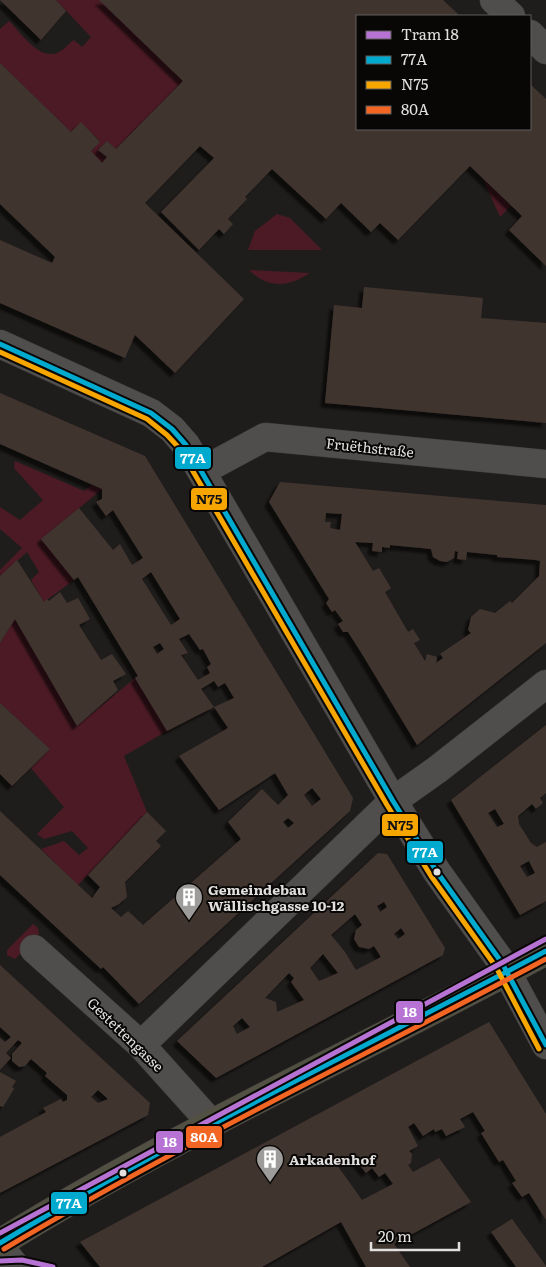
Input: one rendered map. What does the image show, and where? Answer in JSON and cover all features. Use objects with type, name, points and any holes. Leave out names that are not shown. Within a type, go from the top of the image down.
[{"type":"main road","points":[[0,1243],[46,1214],[212,1124],[546,951]]},
{"type":"street","points":[[494,0],[510,15]]},
{"type":"street","points":[[531,35],[546,50]]},
{"type":"street","points":[[0,344],[150,413],[172,428],[202,471],[393,801],[437,872],[483,933],[546,1045]]},
{"type":"street","name":"Fruëthstraße","points":[[202,471],[264,437],[546,464]]},
{"type":"street","points":[[141,1045],[393,801],[438,769],[546,684]]},
{"type":"street","name":"Gestettengasse","points":[[34,949],[141,1045],[212,1124]]},
{"type":"street","points":[[0,1247],[16,1267]]},
{"type":"shaded area","points":[[56,0],[99,0],[183,81],[116,149],[107,141],[98,150],[107,157],[102,163],[91,151],[100,141],[81,123],[71,132],[0,63],[0,29],[9,21],[31,45],[45,53],[59,52],[74,40],[82,47],[91,37]]},
{"type":"shaded area","points":[[483,179],[511,206],[500,217]]},
{"type":"shaded area","points":[[277,214],[290,218],[322,250],[248,250],[255,231]]},
{"type":"shaded area","points":[[249,270],[310,273],[294,281],[279,284],[264,280]]},
{"type":"shaded area","points":[[15,461],[84,491],[91,485],[102,489],[42,539],[74,580],[44,602],[31,580],[39,572],[27,552],[0,576],[0,570],[22,548],[0,529],[0,507],[20,520],[43,500],[14,468]]},
{"type":"shaded area","points":[[15,619],[77,726],[135,678],[167,731],[124,756],[147,812],[78,885],[41,849],[64,841],[79,855],[88,848],[72,831],[44,839],[37,834],[64,807],[31,768],[50,749],[0,703],[0,643]]},
{"type":"shaded area","points":[[33,924],[38,928],[39,934],[15,959],[7,955],[7,950]]},
{"type":"building","points":[[0,0],[56,0],[66,11],[41,40]]},
{"type":"building","points":[[99,0],[443,0],[459,15],[356,15],[356,130],[531,130],[531,85],[546,99],[546,266],[509,230],[522,216],[470,166],[398,240],[380,223],[371,232],[341,203],[326,219],[272,169],[245,197],[247,199],[228,219],[233,224],[224,234],[219,229],[199,250],[161,212],[214,158],[200,146],[145,203],[244,299],[175,373],[135,335],[125,358],[0,303],[0,240],[52,263],[55,257],[0,204],[0,63],[71,132],[81,122],[100,142],[91,151],[102,163],[107,157],[98,150],[107,141],[116,149],[183,81]]},
{"type":"building","points":[[364,287],[483,298],[481,318],[546,323],[546,423],[325,403],[334,305],[362,308]]},
{"type":"building","points":[[0,393],[145,456],[353,798],[350,811],[139,1004],[103,967],[101,969],[0,875],[0,811],[92,898],[100,887],[88,875],[147,812],[166,831],[156,841],[161,846],[125,882],[127,897],[111,908],[121,917],[128,911],[143,925],[241,839],[228,822],[262,789],[278,805],[288,795],[275,773],[219,810],[179,756],[228,728],[214,707],[167,731],[135,678],[138,676],[78,577],[74,580],[41,539],[79,508],[113,550],[120,544],[132,565],[143,558],[113,510],[106,516],[96,502],[102,499],[102,489],[0,444]],"holes":[[[151,572],[180,619],[171,625],[142,579]],[[189,634],[200,650],[203,649],[211,664],[207,667],[210,673],[198,680],[181,655],[188,653],[179,639]],[[160,643],[164,649],[157,654],[153,647]],[[214,681],[218,687],[225,683],[234,698],[214,707],[201,689]],[[312,788],[321,799],[312,806],[304,795]],[[288,818],[294,823],[288,828],[283,822]]]},
{"type":"building","points":[[280,482],[546,505],[546,643],[417,745],[348,632],[343,632],[338,624],[343,621],[335,610],[332,612],[326,603],[329,599],[269,502]],"holes":[[[326,513],[342,514],[340,530],[330,528],[331,522],[325,522]],[[355,542],[373,543],[372,551],[382,552],[382,547],[390,548],[390,545],[431,549],[433,557],[447,562],[454,558],[455,551],[458,552],[457,559],[466,560],[467,552],[497,555],[497,557],[536,560],[540,561],[539,576],[512,603],[510,601],[495,613],[480,609],[471,617],[468,630],[471,633],[440,654],[443,658],[436,663],[437,657],[427,654],[425,661],[414,643],[420,640],[413,629],[408,632],[385,592],[391,588],[379,568],[373,571]]]},
{"type":"building","points":[[17,560],[44,602],[47,599],[49,601],[60,592],[67,603],[78,598],[90,619],[79,625],[101,660],[112,654],[126,674],[113,681],[118,690],[77,726],[15,619],[0,643],[0,576]]},
{"type":"building","points":[[0,703],[50,749],[12,786],[0,774]]},
{"type":"building","points":[[546,725],[546,793],[540,798],[543,803],[536,809],[532,804],[518,816],[519,824],[531,843],[537,847],[546,842],[546,901],[520,915],[451,800]],"holes":[[[495,809],[504,824],[497,827],[488,813]],[[529,861],[535,873],[527,877],[520,866]]]},
{"type":"building","points":[[378,853],[387,854],[445,948],[443,955],[216,1078],[177,1041]],"holes":[[[384,902],[387,907],[380,912],[377,906]],[[355,914],[362,925],[356,930],[354,939],[359,947],[369,949],[374,946],[381,957],[356,970],[345,952],[331,935]],[[401,928],[405,934],[398,939],[394,934]],[[323,954],[338,973],[319,981],[310,968]],[[289,973],[294,978],[291,982],[304,1000],[277,1012],[276,1002],[265,998]],[[242,1018],[250,1027],[237,1034],[233,1026]]]},
{"type":"building","points":[[0,965],[150,1103],[148,1115],[0,1193],[0,1137],[46,1112],[43,1108],[61,1099],[63,1102],[67,1100],[67,1095],[45,1076],[47,1073],[31,1059],[25,1066],[19,1067],[12,1061],[12,1054],[22,1043],[18,1040],[6,1053],[11,1058],[0,1070],[0,1038],[5,1042],[11,1037],[0,1027]],"holes":[[[98,1090],[108,1099],[98,1103],[91,1097]]]},
{"type":"building","points":[[489,1022],[546,1114],[546,1220],[529,1193],[522,1197],[512,1183],[516,1181],[503,1160],[499,1162],[481,1133],[485,1131],[473,1112],[460,1119],[465,1127],[446,1136],[442,1129],[435,1132],[434,1129],[423,1136],[414,1123],[408,1127],[418,1146],[409,1151],[412,1154],[411,1163],[408,1165],[413,1172],[439,1158],[471,1202],[394,1244],[410,1267],[366,1267],[341,1222],[262,1267],[100,1267],[80,1242]],"holes":[[[353,1157],[366,1173],[372,1168],[379,1177],[385,1173],[393,1184],[362,1200],[337,1165]]]},
{"type":"building","points":[[0,1072],[16,1081],[12,1087],[14,1089],[3,1107],[0,1106]]},
{"type":"building","points":[[512,1219],[546,1267],[516,1267],[491,1232]]},
{"type":"tram line","name":"18","points":[[0,1233],[546,939]]},
{"type":"tram line","name":"18","points":[[0,1261],[22,1260],[53,1267]]},
{"type":"transit line","name":"77A","points":[[0,344],[151,413],[172,429],[186,445],[393,801],[437,872],[502,963],[546,1045]]},
{"type":"transit line","name":"N75","points":[[0,352],[147,419],[167,435],[180,449],[387,805],[431,876],[496,967],[539,1049]]},
{"type":"transit line","name":"77A","points":[[0,1243],[134,1166],[546,951]]},
{"type":"transit line","name":"80A","points":[[4,1249],[137,1173],[546,959]]},
{"type":"place","name":"Gemeindebau Wällischgasse 10-12","points":[[189,921]]},
{"type":"place","name":"Arkadenhof","points":[[270,1183]]}]
